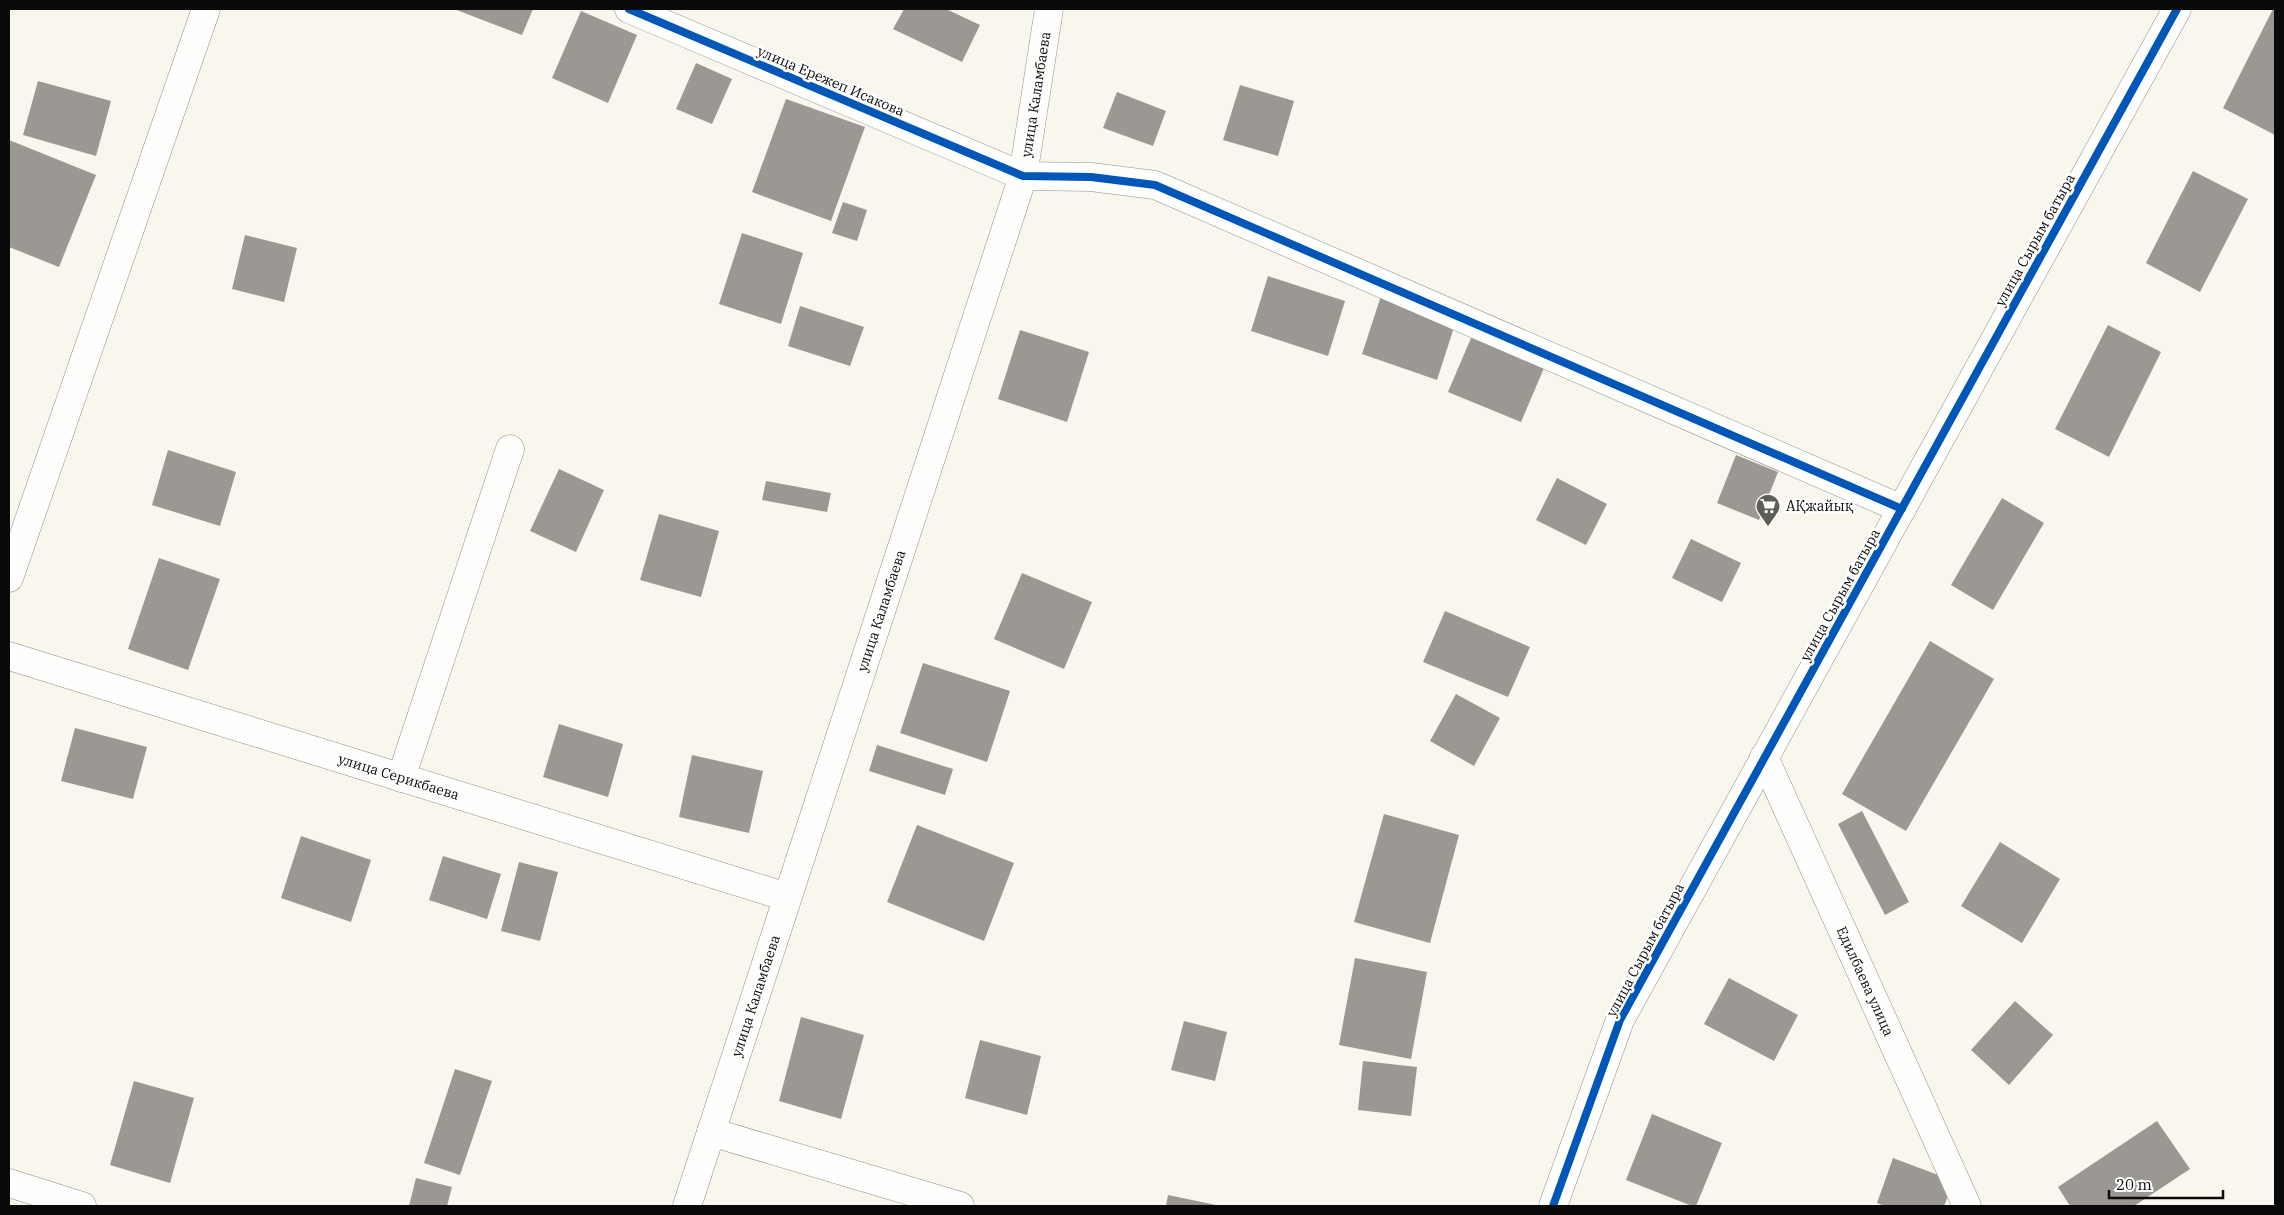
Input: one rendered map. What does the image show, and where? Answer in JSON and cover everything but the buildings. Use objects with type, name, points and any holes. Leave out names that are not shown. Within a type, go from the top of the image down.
[{"type":"street","points":[[9,578],[206,9]]},
{"type":"street","name":"улица Ережеп Исакова","points":[[630,9],[1023,176]]},
{"type":"street","name":"улица Каламбаева","points":[[687,1206],[1023,176],[1049,9]]},
{"type":"street","name":"улица Сырым батыра","points":[[1553,1206],[1620,1020],[2177,9]]},
{"type":"street","points":[[1023,176],[1091,177],[1155,185],[1902,508]]},
{"type":"street","points":[[401,778],[510,449]]},
{"type":"street","name":"улица Серикбаева","points":[[9,656],[787,897]]},
{"type":"street","name":"Едилбаева улица","points":[[1764,757],[1967,1206]]},
{"type":"street","points":[[711,1132],[960,1206]]},
{"type":"street","points":[[9,1183],[82,1206]]},
{"type":"cycle path","points":[[629,9],[1023,176],[1091,177],[1155,185],[1902,509]]},
{"type":"cycle path","points":[[1553,1206],[1620,1020],[2177,9]]},
{"type":"place","name":"АҚжайық","points":[[1768,527]]}]
